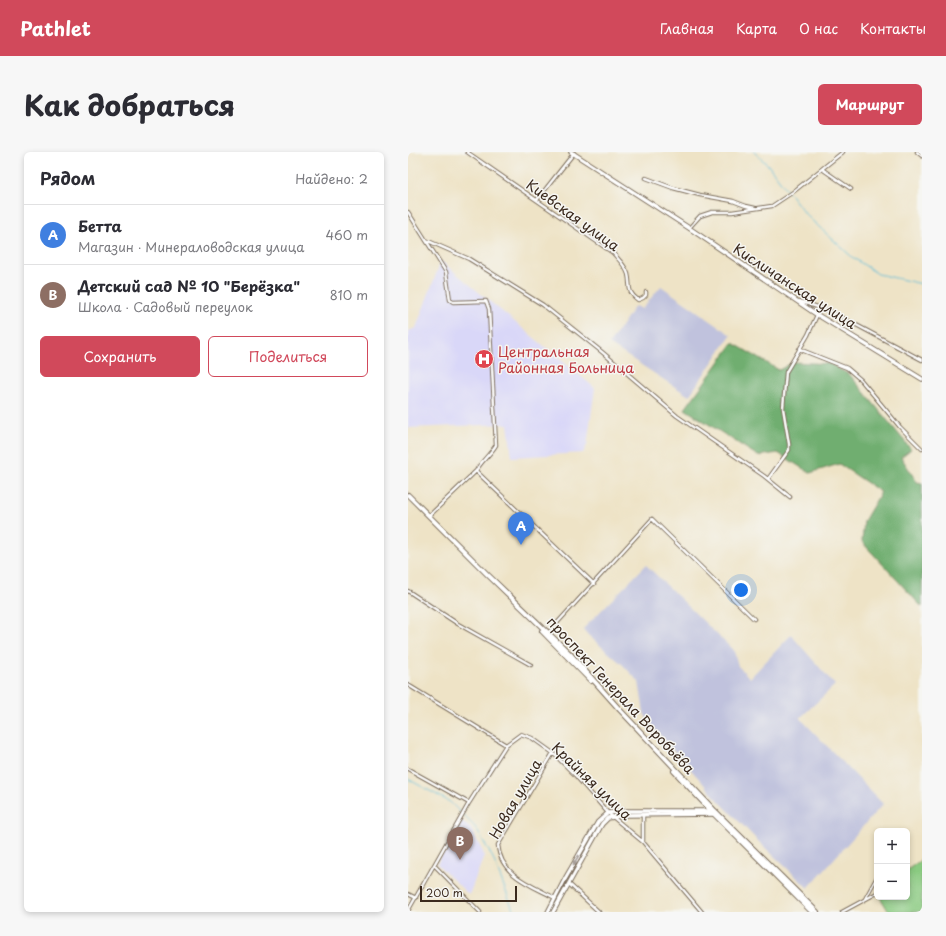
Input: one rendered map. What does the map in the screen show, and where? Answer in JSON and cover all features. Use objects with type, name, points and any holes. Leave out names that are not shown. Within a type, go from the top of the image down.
[{"type":"main road","name":"проспект Генерала Воробьёва","points":[[408,495],[571,655],[714,812],[816,912]]},
{"type":"main road","name":"проспект Генерала Воробьёва","points":[[408,499],[568,656],[714,812],[812,912]]},
{"type":"street","name":"Киевская улица","points":[[467,152],[612,253],[623,264],[628,275],[630,291],[638,300],[643,298],[646,292]]},
{"type":"street","points":[[689,228],[700,216],[712,212],[732,212],[772,206],[793,192],[843,152]]},
{"type":"street","points":[[917,152],[922,156]]},
{"type":"street","points":[[537,200],[572,153]]},
{"type":"street","name":"Кисличанская улица","points":[[572,153],[657,209],[689,228],[796,301],[922,380]]},
{"type":"street","points":[[822,169],[851,189]]},
{"type":"street","points":[[646,178],[673,188],[758,208]]},
{"type":"street","points":[[408,212],[446,272],[450,300],[453,302],[486,301],[490,309],[496,445],[491,453],[479,464],[476,471],[429,516]]},
{"type":"street","points":[[426,240],[469,259],[543,305],[602,352],[677,416],[768,479],[790,497]]},
{"type":"street","points":[[796,301],[830,311],[922,360]]},
{"type":"street","points":[[768,479],[788,450],[789,444],[784,422],[783,408],[786,372],[808,335],[817,314]]},
{"type":"street","points":[[799,349],[847,368],[861,380],[900,427],[922,449]]},
{"type":"street","points":[[476,471],[594,584]]},
{"type":"street","points":[[548,633],[652,519],[754,619]]},
{"type":"street","points":[[408,591],[458,624],[532,666]]},
{"type":"street","points":[[408,685],[506,745],[468,803],[408,911]]},
{"type":"street","name":"Крайняя улица","points":[[506,745],[521,734],[532,738],[553,754],[576,775],[608,813],[643,842],[702,912]]},
{"type":"street","name":"Новая улица","points":[[553,754],[498,845],[499,854],[506,868],[519,878],[555,898]]},
{"type":"street","points":[[408,769],[468,803]]},
{"type":"street","points":[[548,912],[598,822],[608,813],[626,811],[714,812]]},
{"type":"street","points":[[553,912],[602,824],[608,818],[643,814],[714,812]]},
{"type":"street","points":[[643,814],[643,842]]},
{"type":"street","points":[[434,865],[480,912]]},
{"type":"street","points":[[865,900],[874,883]]},
{"type":"street","points":[[569,884],[599,912]]},
{"type":"street","points":[[408,894],[416,898]]},
{"type":"street","points":[[842,912],[874,895]]},
{"type":"shaded area","name":"Центральная Районная Больница","points":[[441,261],[595,388],[587,445],[583,453],[512,457],[508,424],[408,428],[408,331],[416,328]]},
{"type":"shaded area","points":[[661,286],[731,335],[689,396],[609,344],[635,306],[642,309]]},
{"type":"shaded area","points":[[646,565],[734,651],[738,666],[750,678],[791,635],[835,685],[800,718],[883,804],[808,888],[757,840],[718,800],[650,724],[644,713],[639,682],[623,665],[583,629]]},
{"type":"shaded area","points":[[461,820],[471,829],[484,856],[469,895],[437,864]]},
{"type":"green space","points":[[733,343],[779,370],[794,362],[830,364],[850,375],[911,449],[901,457],[917,482],[922,483],[922,607],[862,542],[864,521],[881,492],[839,464],[810,473],[778,453],[758,456],[685,409]]},
{"type":"green space","points":[[922,854],[922,912],[889,912],[882,900],[910,900],[910,868],[921,860]]},
{"type":"waterway","points":[[754,152],[768,165],[789,193]]},
{"type":"waterway","points":[[791,195],[806,215],[852,257],[878,274],[922,284]]},
{"type":"waterway","points":[[408,779],[450,802],[475,827],[493,858],[514,912]]},
{"type":"place","name":"Центральная Районная Больница","points":[[484,359]]},
{"type":"place","name":"Бетта","points":[[521,545]]},
{"type":"place","name":"Детский сад № 10 \"Берёзка\"","points":[[460,860]]}]
